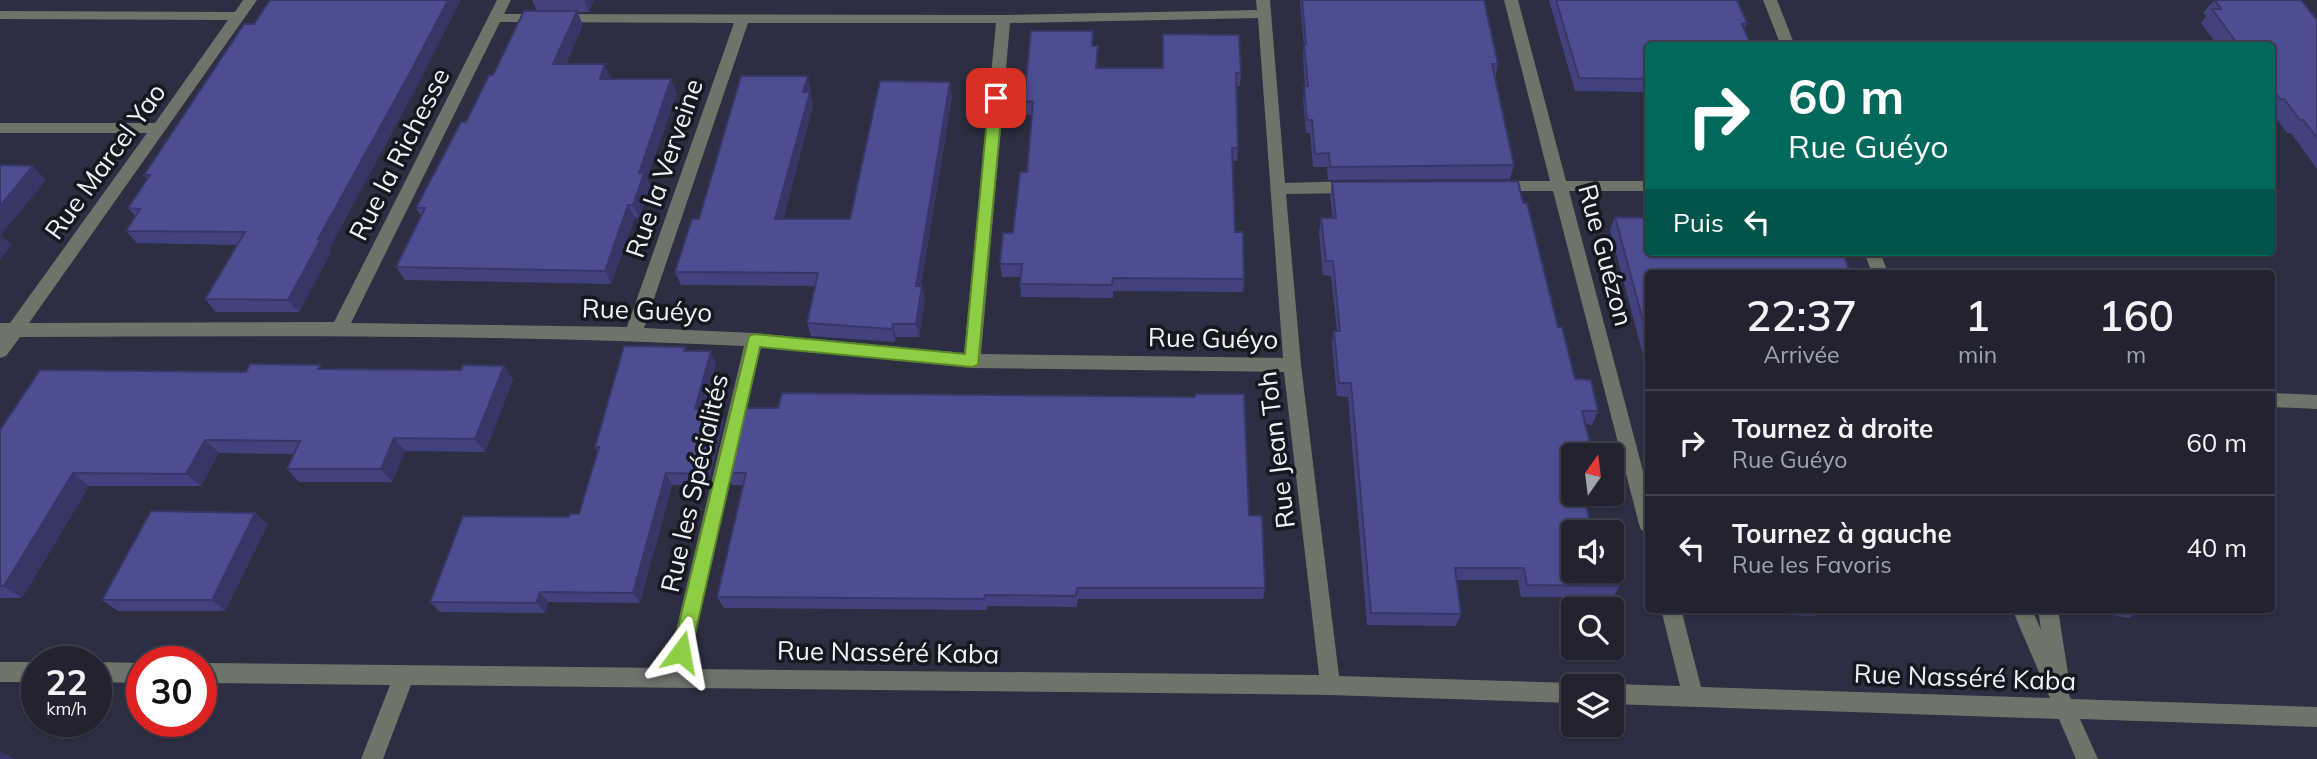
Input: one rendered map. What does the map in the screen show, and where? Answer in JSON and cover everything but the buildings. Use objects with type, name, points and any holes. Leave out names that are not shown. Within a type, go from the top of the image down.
[{"type":"street","name":"Rue Marcel Yao","points":[[0,351],[7,330],[159,128],[250,0]]},
{"type":"street","name":"Rue la Richesse","points":[[339,329],[504,0]]},
{"type":"street","name":"Rue Guézon","points":[[1511,0],[1645,512]]},
{"type":"street","points":[[1770,0],[1786,42]]},
{"type":"street","points":[[495,18],[1003,19],[1263,7]]},
{"type":"street","name":"Rue Jean Toh","points":[[1263,7],[1292,365],[1330,685]]},
{"type":"street","points":[[0,15],[239,16]]},
{"type":"street","name":"Rue la Verveine","points":[[633,334],[742,19]]},
{"type":"street","points":[[972,361],[1003,19]]},
{"type":"street","points":[[0,128],[159,128]]},
{"type":"street","points":[[1480,186],[1645,186]]},
{"type":"street","points":[[1278,188],[1372,187]]},
{"type":"street","name":"Rue Guéyo","points":[[7,330],[339,329],[633,334],[754,340],[972,361],[1292,365]]},
{"type":"street","name":"Rue les Spécialités","points":[[675,678],[754,340]]},
{"type":"street","points":[[2275,400],[2317,402]]},
{"type":"street","points":[[1672,613],[1693,696]]},
{"type":"street","points":[[2024,613],[2087,759]]},
{"type":"street","points":[[2049,613],[2063,708]]},
{"type":"street","points":[[0,671],[21,672]]},
{"type":"street","name":"Rue Nasséré Kaba","points":[[217,673],[1330,685],[1561,693]]},
{"type":"street","points":[[372,759],[404,675]]},
{"type":"street","name":"Rue Nasséré Kaba","points":[[1624,694],[2317,717]]},
{"type":"route","points":[[681,652],[754,340],[972,361],[996,98]]}]
